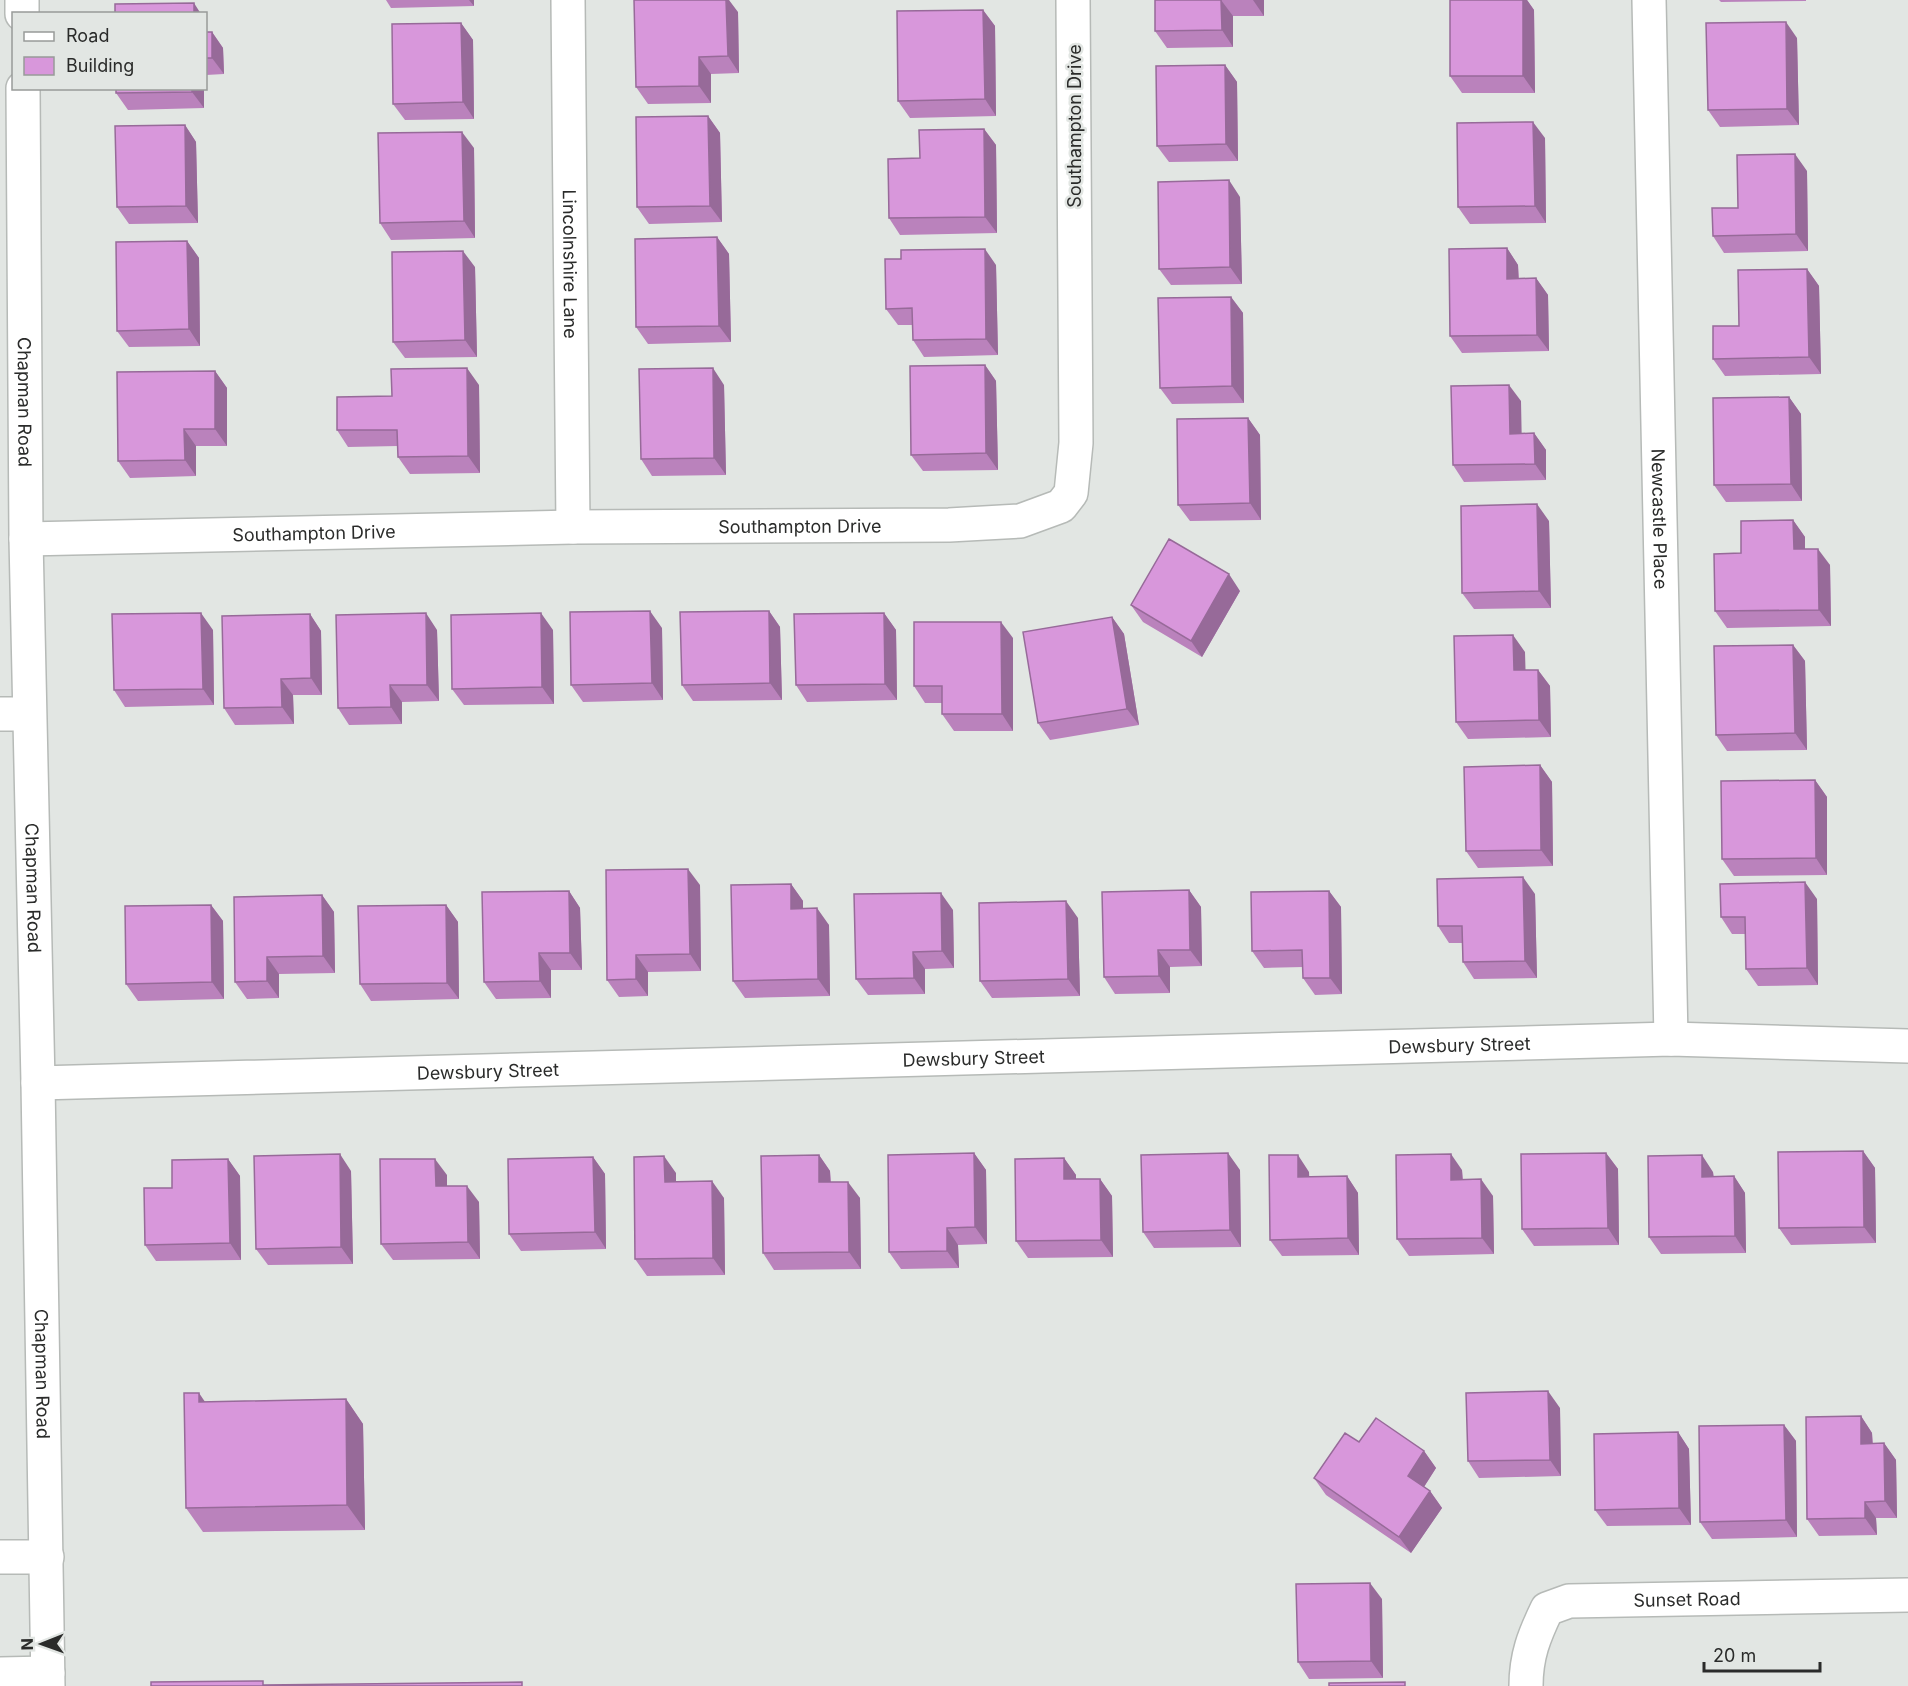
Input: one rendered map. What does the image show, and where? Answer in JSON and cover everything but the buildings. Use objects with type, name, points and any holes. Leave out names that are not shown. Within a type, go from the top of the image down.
[{"type":"street","name":"Lincolnshire Lane","points":[[568,0],[573,527]]},
{"type":"street","name":"Southampton Drive","points":[[26,539],[573,527],[949,525],[1020,521],[1061,506],[1071,493],[1076,443],[1073,0]]},
{"type":"street","name":"Newcastle Place","points":[[1649,0],[1671,1039]]},
{"type":"street","name":"Chapman Road","points":[[23,90],[12,251],[26,539],[14,714],[38,1083],[48,1679]]},
{"type":"street","name":"Dewsbury Street","points":[[38,1083],[1671,1039],[1908,1046]]},
{"type":"street","points":[[0,1557],[47,1557]]},
{"type":"street","name":"Sunset Road","points":[[1526,1686],[1526,1667],[1533,1638],[1547,1609],[1569,1601],[1908,1595]]},
{"type":"street","points":[[0,1674],[48,1679]]}]
